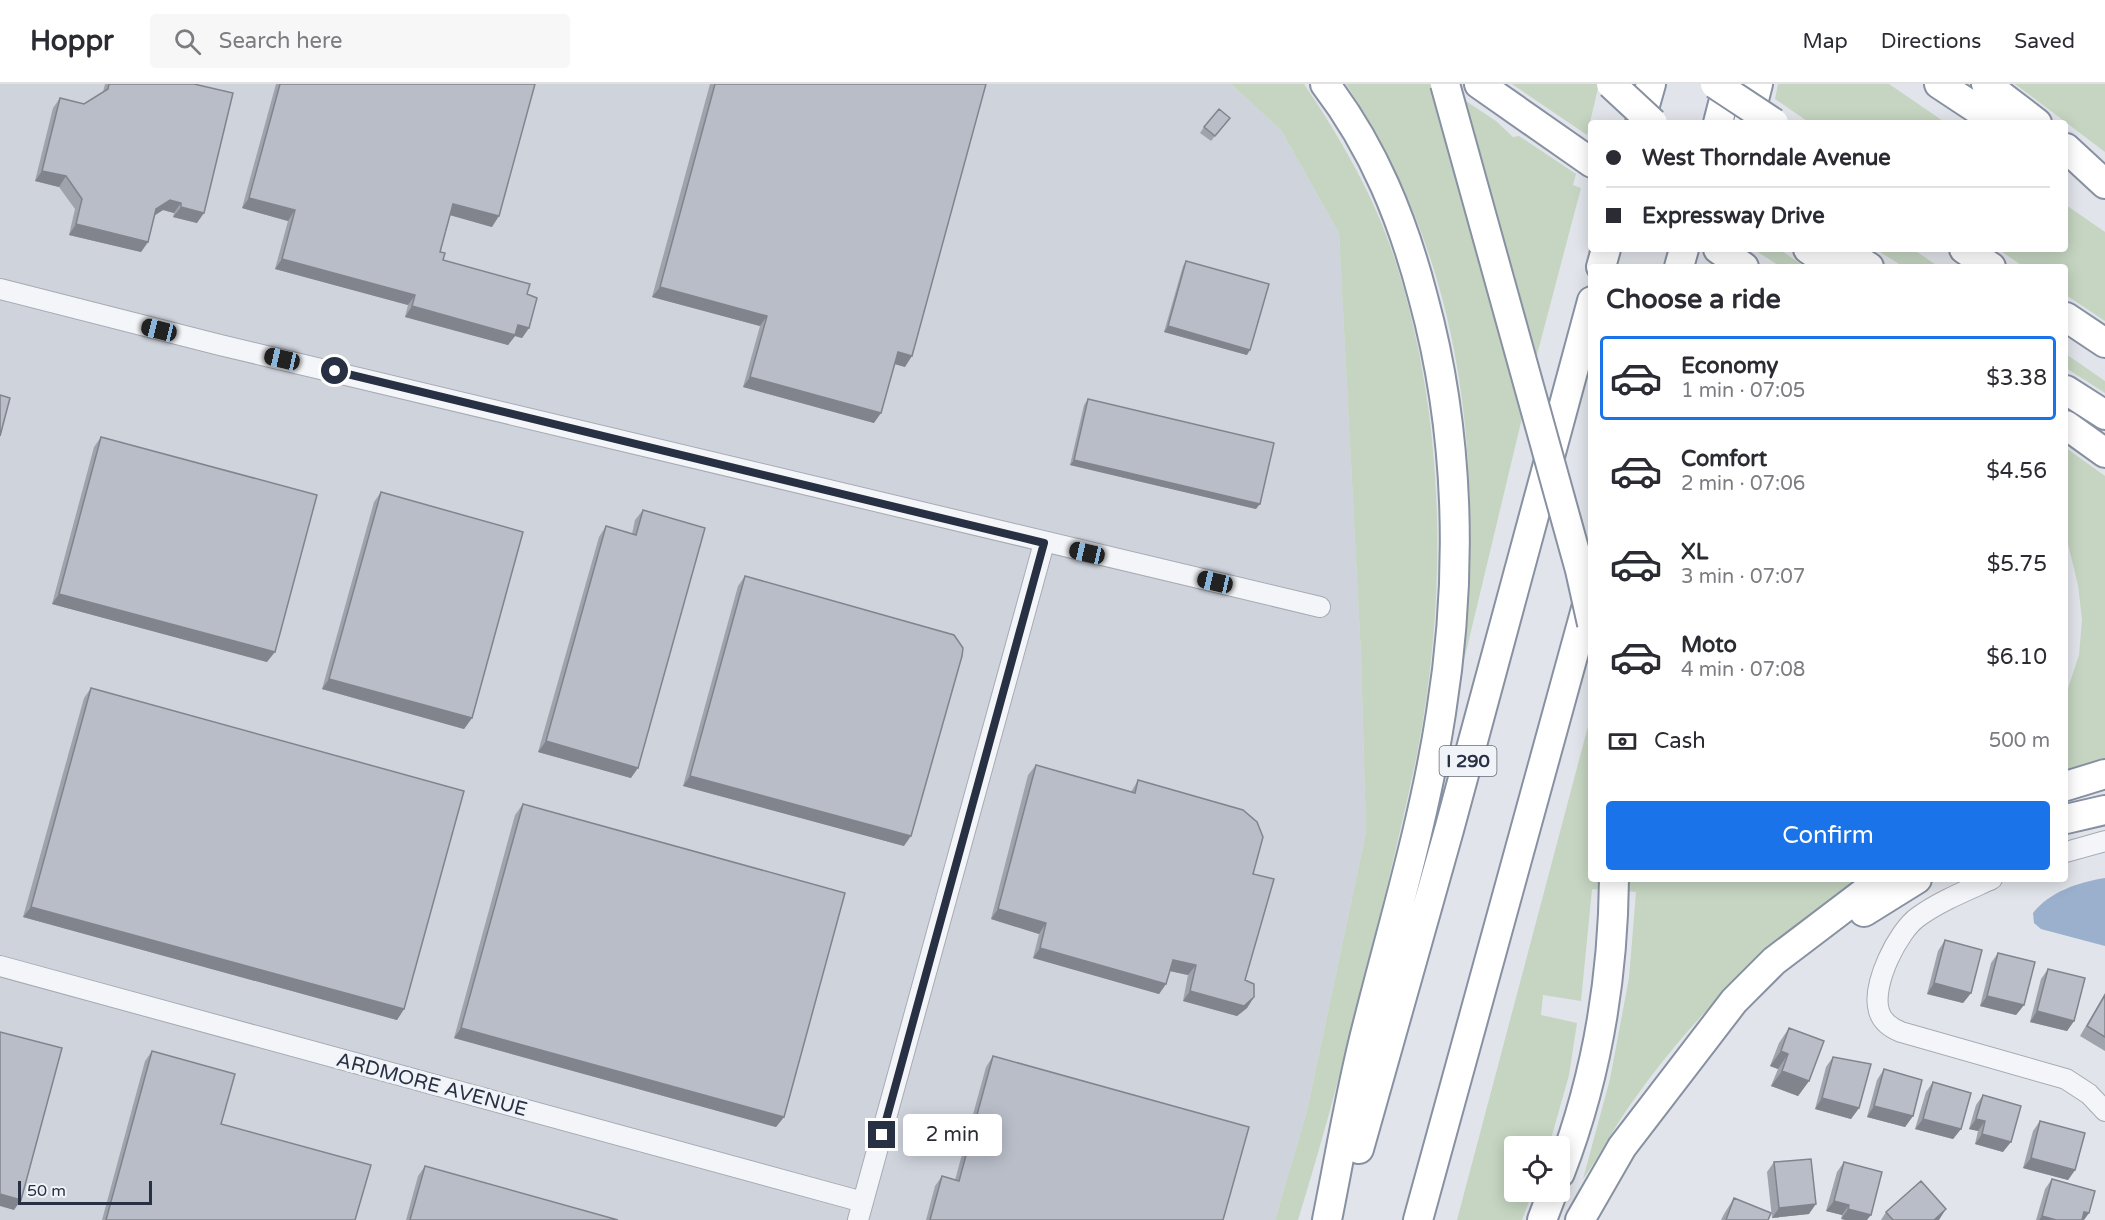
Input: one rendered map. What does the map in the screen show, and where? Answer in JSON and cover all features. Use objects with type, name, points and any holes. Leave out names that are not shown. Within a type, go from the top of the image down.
[{"type":"highway","points":[[1325,84],[1377,164],[1409,244],[1438,352],[1450,442],[1456,550],[1452,633],[1439,726],[1407,873],[1367,1027],[1327,1220]]},
{"type":"highway","points":[[1445,84],[1588,606]]},
{"type":"highway","points":[[1479,84],[1588,160]]},
{"type":"highway","points":[[1595,84],[1631,120]]},
{"type":"highway","points":[[1611,84],[1650,120]]},
{"type":"highway","points":[[1634,120],[1640,84]]},
{"type":"highway","points":[[1641,120],[1651,84]]},
{"type":"highway","points":[[1715,84],[1769,120]]},
{"type":"highway","points":[[1719,120],[1728,84]]},
{"type":"highway","points":[[1749,120],[1758,84]]},
{"type":"highway","points":[[1939,84],[1993,120]]},
{"type":"highway","points":[[1986,84],[2033,120]]},
{"type":"highway","points":[[2068,150],[2105,184]]},
{"type":"highway","points":[[2068,169],[2105,195]]},
{"type":"highway","points":[[1721,252],[1739,264]]},
{"type":"highway","points":[[1968,252],[1986,264]]},
{"type":"highway","name":"I 290","points":[[1339,1220],[1449,830],[1588,316]]},
{"type":"highway","points":[[2068,318],[2105,343]]},
{"type":"highway","points":[[2068,391],[2105,415]]},
{"type":"highway","points":[[2068,426],[2105,453]]},
{"type":"highway","points":[[1418,1220],[1588,603]]},
{"type":"highway","points":[[2068,785],[2105,774]]},
{"type":"highway","points":[[2068,819],[2105,810]]},
{"type":"highway","points":[[1580,1220],[1622,1146],[1734,1001],[1774,962],[1878,882]]},
{"type":"highway","points":[[1707,1036],[1743,1009],[1785,969],[1824,939],[1912,882]]},
{"type":"highway","points":[[1570,1140],[1589,1078],[1600,1020],[1614,886]]},
{"type":"highway","points":[[1542,1220],[1549,1202]]},
{"type":"street","points":[[0,290],[1044,543],[1320,607]]},
{"type":"street","points":[[861,1211],[1044,543]]},
{"type":"street","points":[[2068,851],[2105,841]]},
{"type":"street","points":[[1986,882],[1918,917],[1901,934],[1887,961],[1879,995],[1878,1009],[1882,1018],[1901,1032],[2066,1079],[2089,1094],[2105,1111]]},
{"type":"street","name":"ARDMORE AVENUE","points":[[0,966],[861,1211]]},
{"type":"shaded area","points":[[0,84],[1231,84],[1281,130],[1339,233],[1361,655],[1366,832],[1307,1111],[1275,1220],[0,1220]]},
{"type":"green space","points":[[1231,84],[1304,84],[1344,148],[1368,193],[1388,239],[1412,322],[1424,382],[1437,504],[1434,628],[1428,689],[1418,749],[1359,1001],[1298,1220],[1275,1220],[1307,1111],[1366,832],[1361,655],[1339,233],[1281,130]]},
{"type":"green space","points":[[1346,84],[1440,84],[1496,121],[1513,137],[1519,136],[1576,174],[1573,185],[1581,188],[1538,351],[1461,673],[1470,562],[1469,483],[1465,422],[1456,363],[1444,305],[1427,249],[1405,193],[1378,138]]},
{"type":"green space","points":[[1512,84],[1599,84],[1591,120],[1588,120],[1587,135]]},
{"type":"green space","points":[[1778,84],[1889,84],[1942,120],[1806,120],[1775,99]]},
{"type":"green space","points":[[2015,84],[2105,84],[2105,152],[2068,124],[2068,120],[2063,120]]},
{"type":"green space","points":[[2068,206],[2105,232],[2105,321],[2068,296],[2068,264],[2020,264],[2002,252],[2068,252]]},
{"type":"green space","points":[[1758,252],[1783,252],[1801,264],[1776,264]]},
{"type":"green space","points":[[1880,252],[1917,252],[1935,264],[1899,264]]},
{"type":"green space","points":[[2068,355],[2105,381],[2105,393],[2068,369]]},
{"type":"green space","points":[[2068,449],[2105,476],[2105,762],[2068,773],[2068,688],[2079,655],[2082,620],[2078,585],[2068,544]]},
{"type":"green space","points":[[1588,726],[1588,882],[1858,882],[1795,927],[1764,953],[1707,1010],[1654,1072],[1583,1179],[1610,1079],[1629,978],[1636,892],[1592,889],[1581,1001],[1543,995],[1541,1015],[1577,1023],[1569,1075],[1552,1136],[1504,1136],[1504,1202],[1529,1202],[1522,1220],[1457,1220]]},
{"type":"water","points":[[2105,878],[2105,946],[2041,929],[2034,923],[2033,913],[2047,899],[2075,885]]},
{"type":"building","points":[[109,84],[194,84],[233,93],[204,213],[181,207],[181,203],[170,200],[156,209],[148,242],[76,224],[82,199],[66,176],[42,171],[60,98],[84,104],[108,89]]},
{"type":"building","points":[[280,84],[535,84],[499,216],[453,204],[440,252],[445,253],[443,260],[530,284],[527,294],[537,298],[529,328],[518,325],[515,335],[412,306],[415,295],[282,259],[295,210],[249,198]]},
{"type":"building","points":[[715,84],[986,84],[912,356],[898,352],[881,413],[750,377],[767,316],[660,287]]},
{"type":"building","points":[[1219,109],[1230,118],[1215,136],[1204,127]]},
{"type":"building","points":[[1186,261],[1269,284],[1250,350],[1168,326]]},
{"type":"building","points":[[0,395],[10,398],[0,436]]},
{"type":"building","points":[[1088,399],[1274,443],[1260,504],[1074,460]]},
{"type":"building","points":[[101,437],[317,495],[275,652],[59,594]]},
{"type":"building","points":[[381,492],[523,532],[472,718],[329,679]]},
{"type":"building","points":[[643,510],[705,528],[638,768],[546,741],[606,526],[636,535]]},
{"type":"building","points":[[745,576],[954,635],[963,648],[911,836],[690,776]]},
{"type":"building","points":[[91,688],[464,791],[404,1009],[31,907]]},
{"type":"building","points":[[1036,765],[1135,793],[1138,780],[1243,810],[1257,822],[1263,837],[1253,874],[1274,879],[1245,980],[1254,984],[1254,997],[1244,1006],[1190,991],[1196,965],[1173,960],[1166,984],[1040,948],[1046,923],[998,909]]},
{"type":"building","points":[[523,804],[845,893],[784,1117],[461,1028]]},
{"type":"building","points":[[1945,940],[1982,950],[1971,993],[1934,983]]},
{"type":"building","points":[[1998,953],[2035,962],[2024,1005],[1987,996]]},
{"type":"building","points":[[2048,969],[2085,978],[2074,1021],[2037,1011]]},
{"type":"building","points":[[2105,995],[2105,1037],[2087,1026]]},
{"type":"building","points":[[1789,1028],[1824,1041],[1809,1081],[1782,1071],[1788,1054],[1781,1051]]},
{"type":"building","points":[[0,1032],[62,1048],[21,1200],[0,1194]]},
{"type":"building","points":[[152,1051],[235,1074],[221,1124],[371,1165],[355,1220],[106,1220]]},
{"type":"building","points":[[993,1056],[1249,1127],[1223,1220],[930,1220],[942,1176],[959,1181]]},
{"type":"building","points":[[1833,1057],[1871,1064],[1859,1108],[1822,1098]]},
{"type":"building","points":[[1884,1069],[1922,1080],[1913,1116],[1874,1106]]},
{"type":"building","points":[[1933,1082],[1971,1093],[1961,1129],[1923,1119]]},
{"type":"building","points":[[1983,1095],[2021,1106],[2011,1142],[1982,1134],[1985,1121],[1976,1119]]},
{"type":"building","points":[[2040,1121],[2085,1133],[2075,1170],[2031,1158]]},
{"type":"building","points":[[1811,1159],[1816,1204],[1779,1208],[1774,1162]]},
{"type":"building","points":[[1844,1162],[1882,1172],[1871,1215],[1848,1209],[1849,1205],[1834,1201]]},
{"type":"building","points":[[425,1166],[618,1220],[410,1220]]},
{"type":"building","points":[[2052,1179],[2095,1191],[2089,1213],[2084,1212],[2082,1220],[2056,1220],[2042,1216]]},
{"type":"building","points":[[1921,1181],[1946,1209],[1934,1220],[1893,1220],[1886,1212]]},
{"type":"building","points":[[1734,1198],[1771,1213],[1768,1220],[1726,1220]]},
{"type":"route","points":[[335,371],[788,479],[1044,543],[882,1135]]}]
